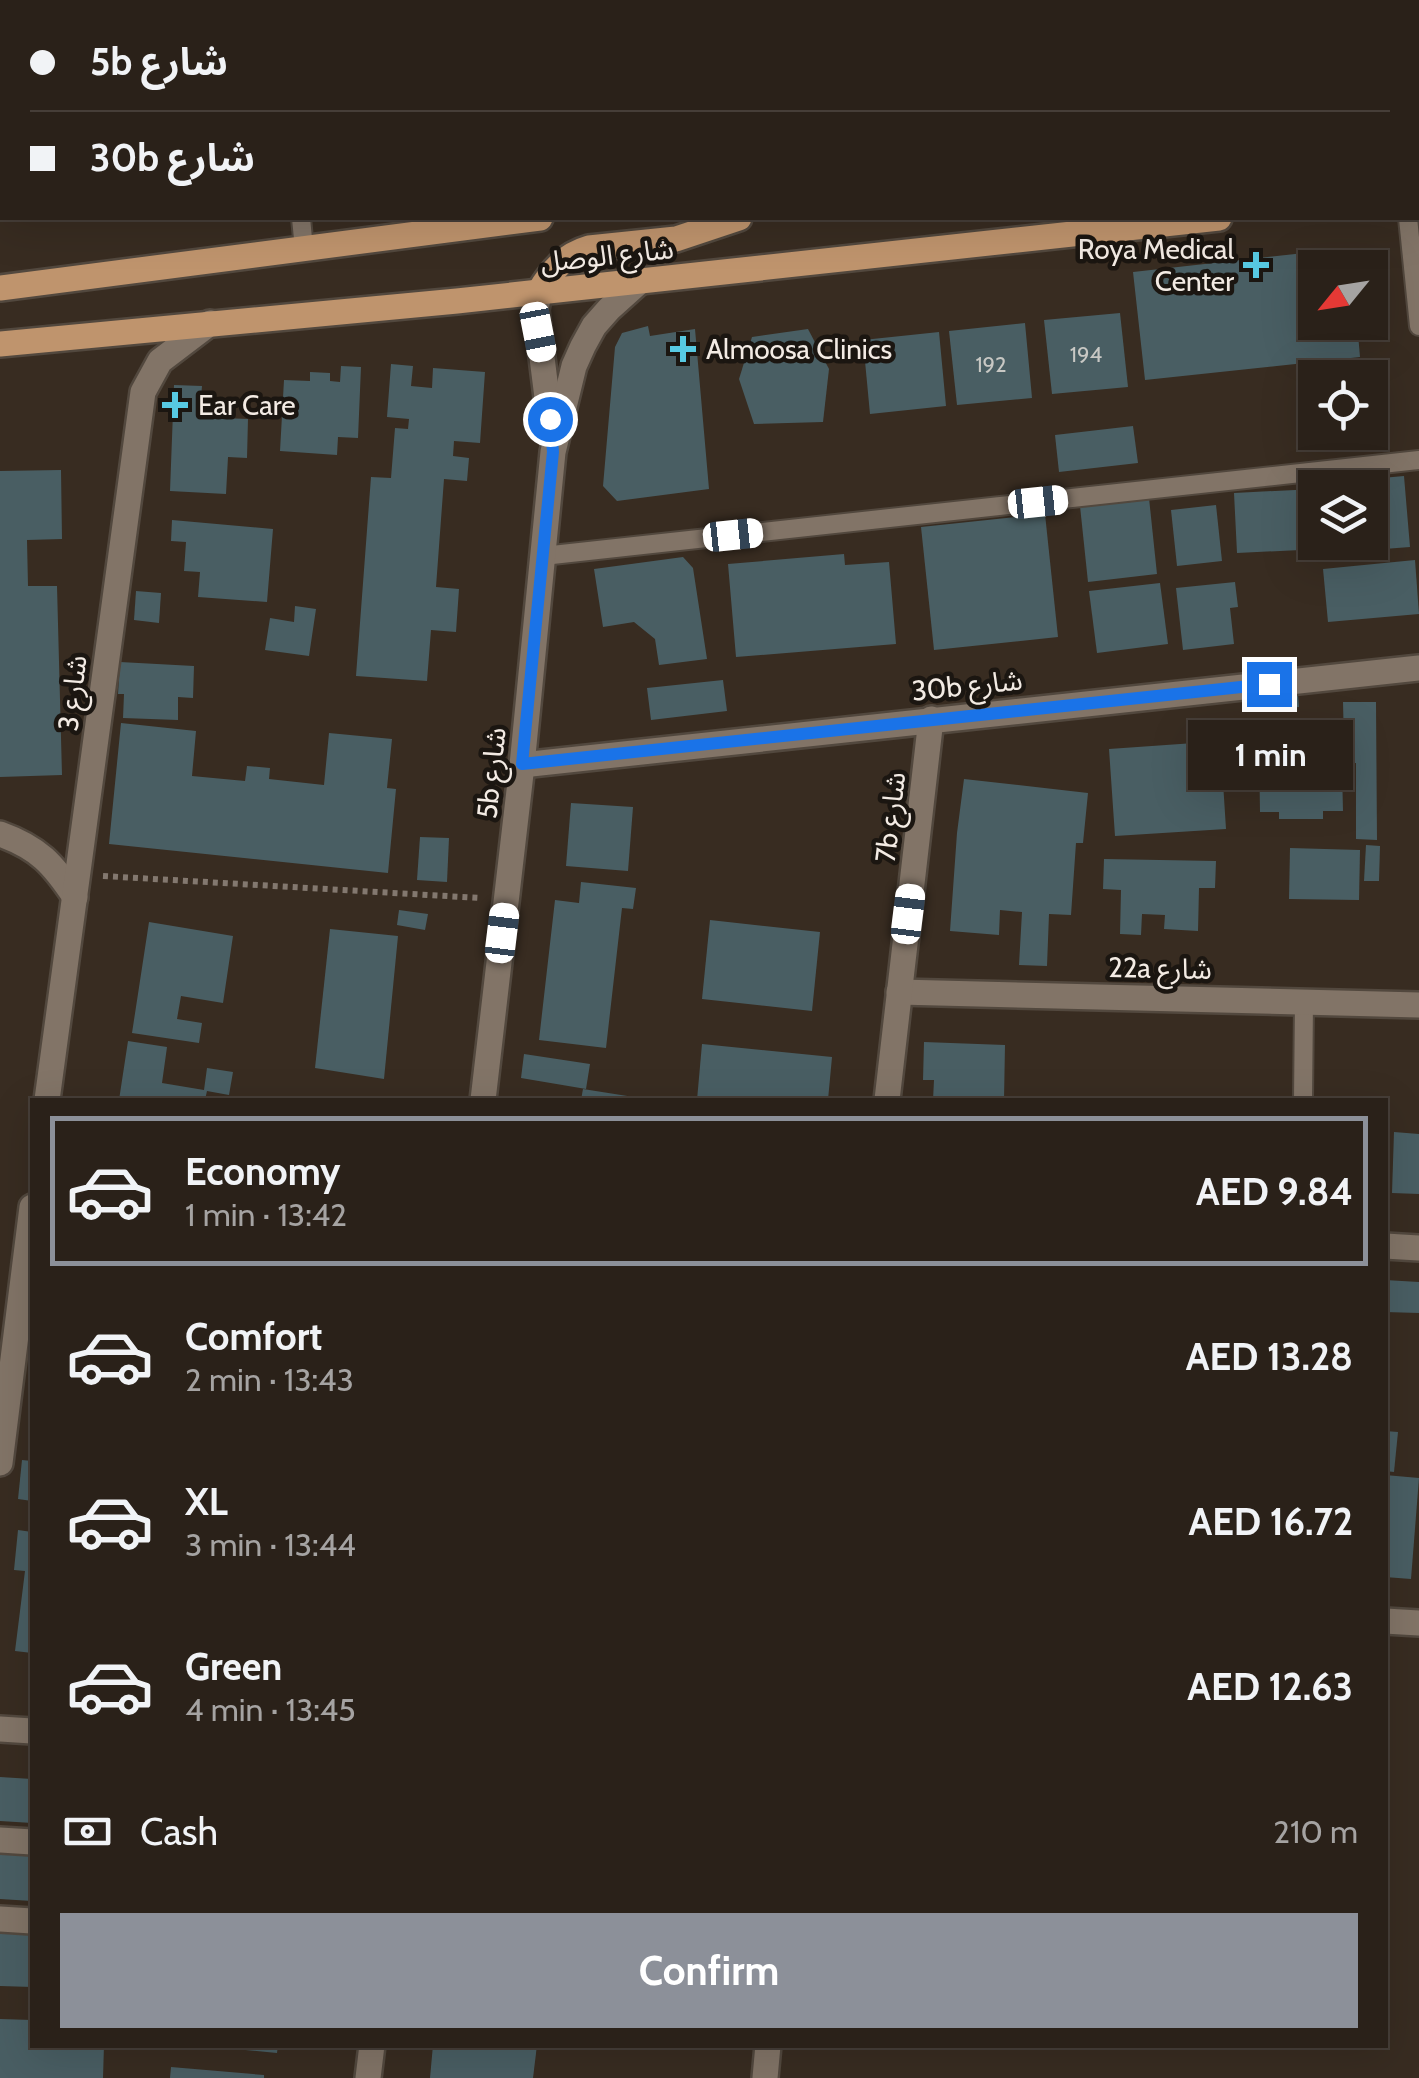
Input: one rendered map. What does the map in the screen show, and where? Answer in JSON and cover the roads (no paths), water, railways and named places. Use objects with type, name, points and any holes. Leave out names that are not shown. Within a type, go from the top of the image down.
[{"type":"main road","name":"شارع الوصل","points":[[0,288],[304,249],[418,225],[505,220]]},
{"type":"main road","points":[[539,292],[556,268],[577,252],[676,238],[733,220]]},
{"type":"main road","name":"شارع الوصل","points":[[0,344],[639,282],[1201,220]]},
{"type":"street","name":"5b شارع","points":[[483,1098],[553,452],[574,366],[583,346],[594,326],[639,282]]},
{"type":"street","name":"5b شارع","points":[[539,292],[536,310],[553,452]]},
{"type":"street","name":"شارع 3","points":[[47,1098],[143,392],[160,361],[210,323]]},
{"type":"street","name":"30b شارع","points":[[522,764],[1419,668]]},
{"type":"street","name":"7b شارع","points":[[888,1098],[932,719]]},
{"type":"street","points":[[0,834],[38,851],[77,886]]},
{"type":"street","name":"22a شارع","points":[[899,992],[1419,1005]]},
{"type":"street","points":[[0,1463],[6,1353],[30,1219]]},
{"type":"street","points":[[1388,1246],[1419,1248]]},
{"type":"street","points":[[1388,1621],[1419,1623]]},
{"type":"street","points":[[0,1729],[30,1731]]},
{"type":"street","points":[[0,1840],[30,1842]]},
{"type":"street","points":[[0,1919],[30,1920]]},
{"type":"street","points":[[368,2078],[372,2048]]},
{"type":"street","points":[[765,2078],[768,2048]]},
{"type":"lane","points":[[300,220],[304,249]]},
{"type":"lane","points":[[1408,220],[1419,326]]},
{"type":"lane","points":[[543,556],[1419,460]]},
{"type":"lane","points":[[1303,1098],[1304,1002]]},
{"type":"place","name":"Roya Medical Center","points":[[1256,265]]},
{"type":"place","name":"Almoosa Clinics","points":[[683,349]]},
{"type":"place","name":"Ear Care","points":[[175,405]]}]
